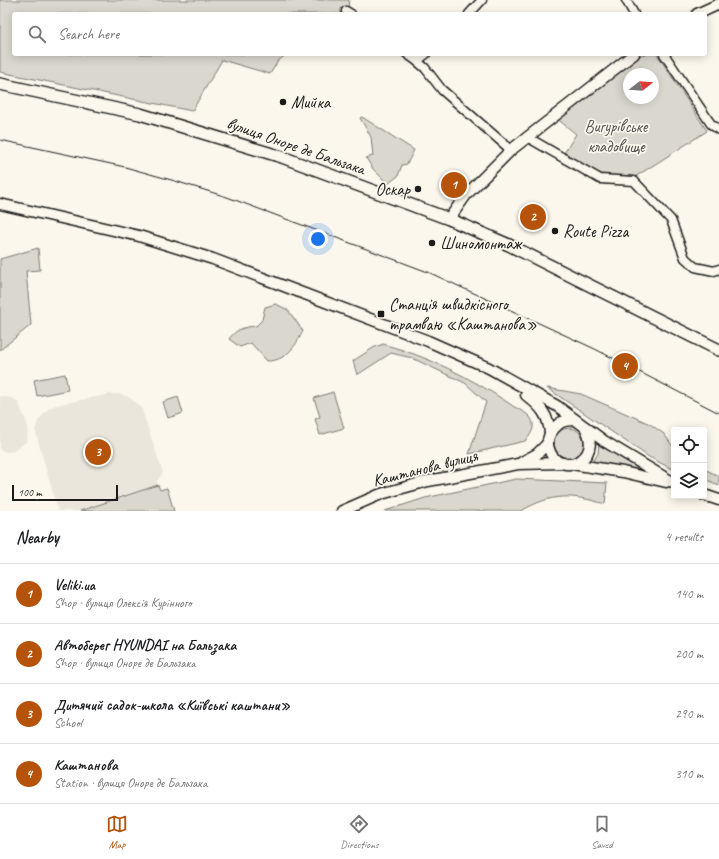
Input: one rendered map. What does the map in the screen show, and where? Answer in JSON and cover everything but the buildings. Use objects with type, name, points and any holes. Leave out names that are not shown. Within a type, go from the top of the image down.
[{"type":"main road","name":"вулиця Оноре де Бальзака","points":[[0,84],[140,114],[282,157],[449,219],[521,251],[719,350]]},
{"type":"street","points":[[471,12],[482,0]]},
{"type":"street","points":[[626,0],[633,12]]},
{"type":"street","points":[[701,12],[719,4]]},
{"type":"street","points":[[411,56],[425,68],[442,90],[511,150]]},
{"type":"street","points":[[417,61],[423,56]]},
{"type":"street","points":[[449,219],[466,195],[511,150],[631,56]]},
{"type":"street","points":[[665,56],[711,124],[719,130]]},
{"type":"street","points":[[527,137],[600,179],[634,181],[672,220],[685,258],[694,267],[717,270]]},
{"type":"street","points":[[0,204],[149,239],[212,259],[428,341],[489,368],[511,382],[557,406],[604,441],[671,482]]},
{"type":"street","points":[[511,382],[541,407],[547,418],[552,456],[568,464],[623,472],[671,483]]},
{"type":"street","points":[[549,439],[557,424],[568,420],[575,420]]},
{"type":"street","points":[[568,464],[584,458],[590,450],[590,436],[584,425]]},
{"type":"street","name":"Каштанова вулиця","points":[[518,464],[537,454],[549,439]]},
{"type":"street","name":"Каштанова вулиця","points":[[342,511],[381,494],[406,486],[518,464],[568,464]]},
{"type":"street","points":[[707,496],[719,500]]},
{"type":"shaded area","points":[[110,394],[119,394],[129,397],[141,407],[163,473],[157,481],[158,485],[80,511],[58,511],[35,430],[38,421],[48,409],[56,405]]},
{"type":"shaded area","points":[[0,396],[12,398],[18,402],[28,426],[27,441],[14,451],[6,452],[0,450]]},
{"type":"green space","points":[[0,0],[349,0],[348,9],[344,12],[12,12],[12,56],[284,56],[278,61],[270,74],[222,60],[192,111],[0,72]]},
{"type":"green space","name":"Вигурівське кладовище","points":[[640,56],[658,56],[707,131],[635,177],[600,177],[563,155],[576,134],[556,118],[623,69],[623,104],[659,104],[659,68],[624,68]]},
{"type":"green space","points":[[362,117],[414,150],[407,164],[402,165],[398,176],[388,184],[373,169],[366,158],[373,156],[371,137],[360,118]]},
{"type":"green space","points":[[38,248],[40,270],[26,271],[31,325],[0,350],[0,259]]},
{"type":"green space","points":[[276,304],[288,310],[303,331],[293,348],[285,356],[280,359],[267,361],[251,343],[240,347],[229,339],[234,333],[241,329],[256,326],[262,320],[265,307]]},
{"type":"green space","points":[[383,344],[417,355],[449,369],[495,394],[530,417],[533,424],[531,433],[525,441],[469,454],[486,402],[465,383],[412,358],[391,353],[357,375],[353,361],[373,348]]},
{"type":"green space","points":[[65,374],[68,390],[37,396],[34,380]]},
{"type":"green space","points":[[547,388],[581,394],[650,424],[664,434],[671,444],[671,468],[649,457]]},
{"type":"green space","points":[[333,392],[344,428],[320,435],[315,419],[320,417],[314,398]]},
{"type":"green space","points":[[178,397],[183,413],[168,418],[163,402]]},
{"type":"green space","points":[[569,428],[580,432],[584,443],[580,454],[569,458],[558,454],[554,443],[558,432]]},
{"type":"green space","points":[[599,442],[647,472],[591,463],[598,454]]},
{"type":"green space","points":[[707,470],[719,476],[719,485],[707,480]]},
{"type":"green space","points":[[516,479],[607,483],[605,504],[582,498],[562,497],[543,501],[521,511],[385,511],[425,498]]},
{"type":"green space","points":[[158,485],[160,490],[167,488],[174,511],[80,511]]},
{"type":"tram line","points":[[0,140],[125,167],[227,197],[428,272],[595,349],[719,413]]},
{"type":"place","name":"Мийка","points":[[283,102]]},
{"type":"place","name":"Veliki.ua","points":[[454,185]]},
{"type":"place","name":"Оскар","points":[[418,189]]},
{"type":"place","name":"Автоберег HYUNDAI на Бальзака","points":[[533,217]]},
{"type":"place","name":"Route Pizza","points":[[555,231]]},
{"type":"place","name":"Шиномонтаж","points":[[432,243]]},
{"type":"place","name":"Станція швидкісного трамваю «Каштанова»","points":[[381,314]]},
{"type":"place","name":"Каштанова","points":[[625,366]]},
{"type":"place","name":"Дитячий садок-школа «Київські каштани»","points":[[98,452]]}]
